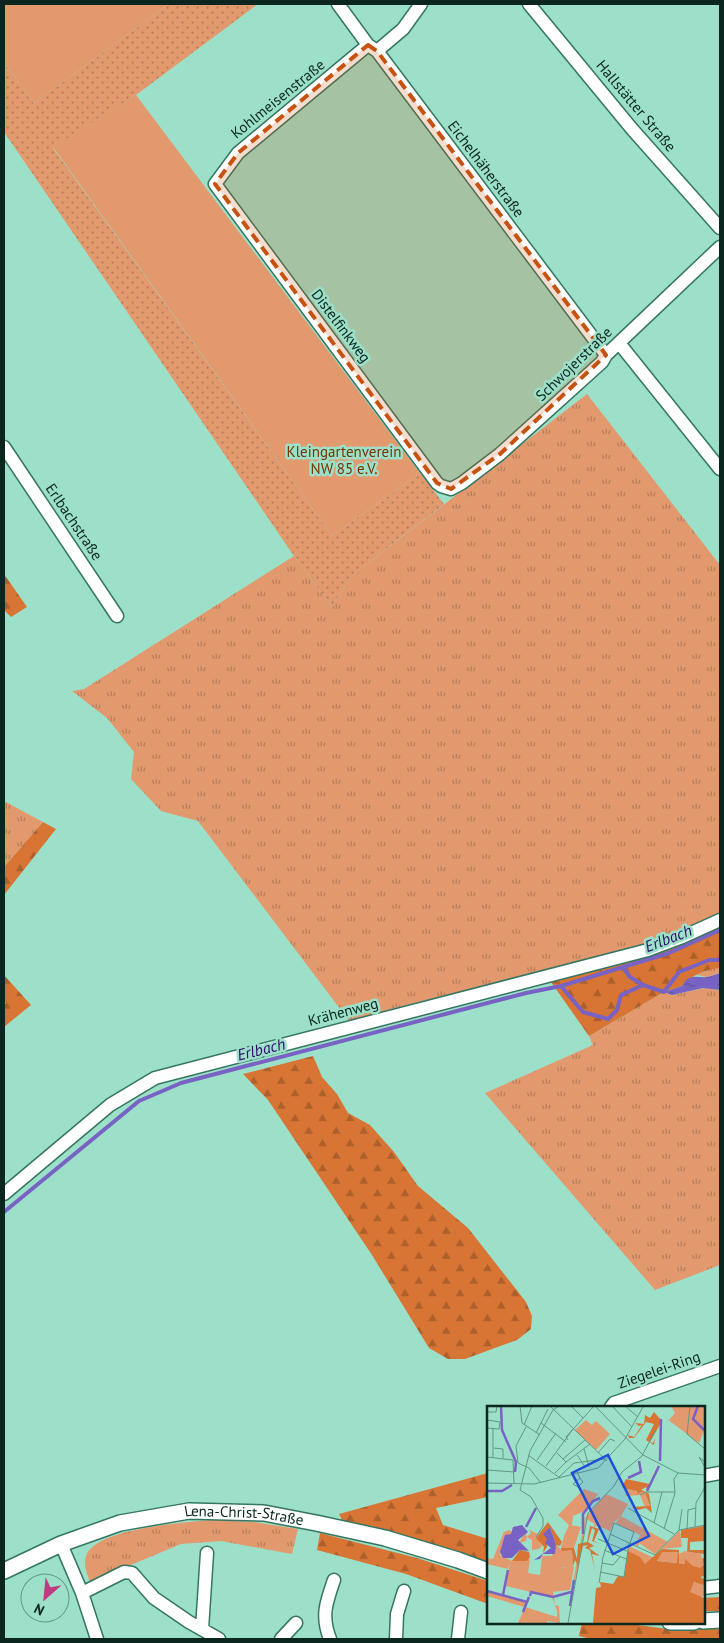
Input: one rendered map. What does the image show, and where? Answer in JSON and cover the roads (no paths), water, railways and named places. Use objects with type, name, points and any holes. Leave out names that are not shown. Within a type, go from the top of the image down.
[{"type":"street","name":"Eichelhäherstraße","points":[[338,4],[606,355]]},
{"type":"street","name":"Kohlmeisenstraße","points":[[215,184],[238,153],[373,48],[403,29],[421,4]]},
{"type":"street","name":"Hallstätter Straße","points":[[529,4],[632,129],[720,228]]},
{"type":"street","name":"Distelfinkweg","points":[[215,184],[441,486]]},
{"type":"street","name":"Schwojerstraße","points":[[441,486],[451,489],[492,460],[602,362],[606,355],[720,248]]},
{"type":"street","points":[[619,343],[720,469]]},
{"type":"street","name":"Erlbachstraße","points":[[4,447],[117,616]]},
{"type":"street","name":"Krähenweg","points":[[4,1194],[110,1105],[155,1078],[648,950],[720,920]]},
{"type":"street","name":"Ziegelei-Ring","points":[[611,1406],[643,1391],[720,1366]]},
{"type":"street","points":[[704,1476],[720,1473]]},
{"type":"street","name":"Lena-Christ-Straße","points":[[4,1571],[61,1544],[120,1523],[189,1511],[264,1513],[385,1538],[487,1571]]},
{"type":"street","points":[[61,1544],[82,1593],[97,1639]]},
{"type":"street","points":[[202,1630],[207,1554]]},
{"type":"street","points":[[82,1593],[124,1572],[132,1573],[154,1598],[219,1639]]},
{"type":"street","points":[[330,1639],[324,1620],[326,1603],[334,1580]]},
{"type":"street","points":[[704,1588],[720,1586]]},
{"type":"street","points":[[396,1639],[397,1614],[404,1591]]},
{"type":"street","points":[[458,1639],[461,1612]]},
{"type":"street","points":[[704,1621],[720,1620]]},
{"type":"street","points":[[281,1639],[296,1623]]},
{"type":"water","points":[[720,973],[720,990],[703,988],[672,995],[664,992],[682,986],[687,979],[708,977]]},
{"type":"waterway","name":"Erlbach","points":[[561,986],[669,953],[720,930]]},
{"type":"waterway","name":"Erlbach","points":[[4,1212],[139,1101],[181,1083],[526,993],[561,986],[583,1012],[608,1019],[617,1010],[621,995],[643,985],[664,992],[679,972],[709,960],[720,960]]},
{"type":"waterway","name":"Erlbach","points":[[623,967],[630,977],[643,985]]},
{"type":"park label","name":"Kleingartenverein NW 85 e.V.","points":[[344,460]]}]
